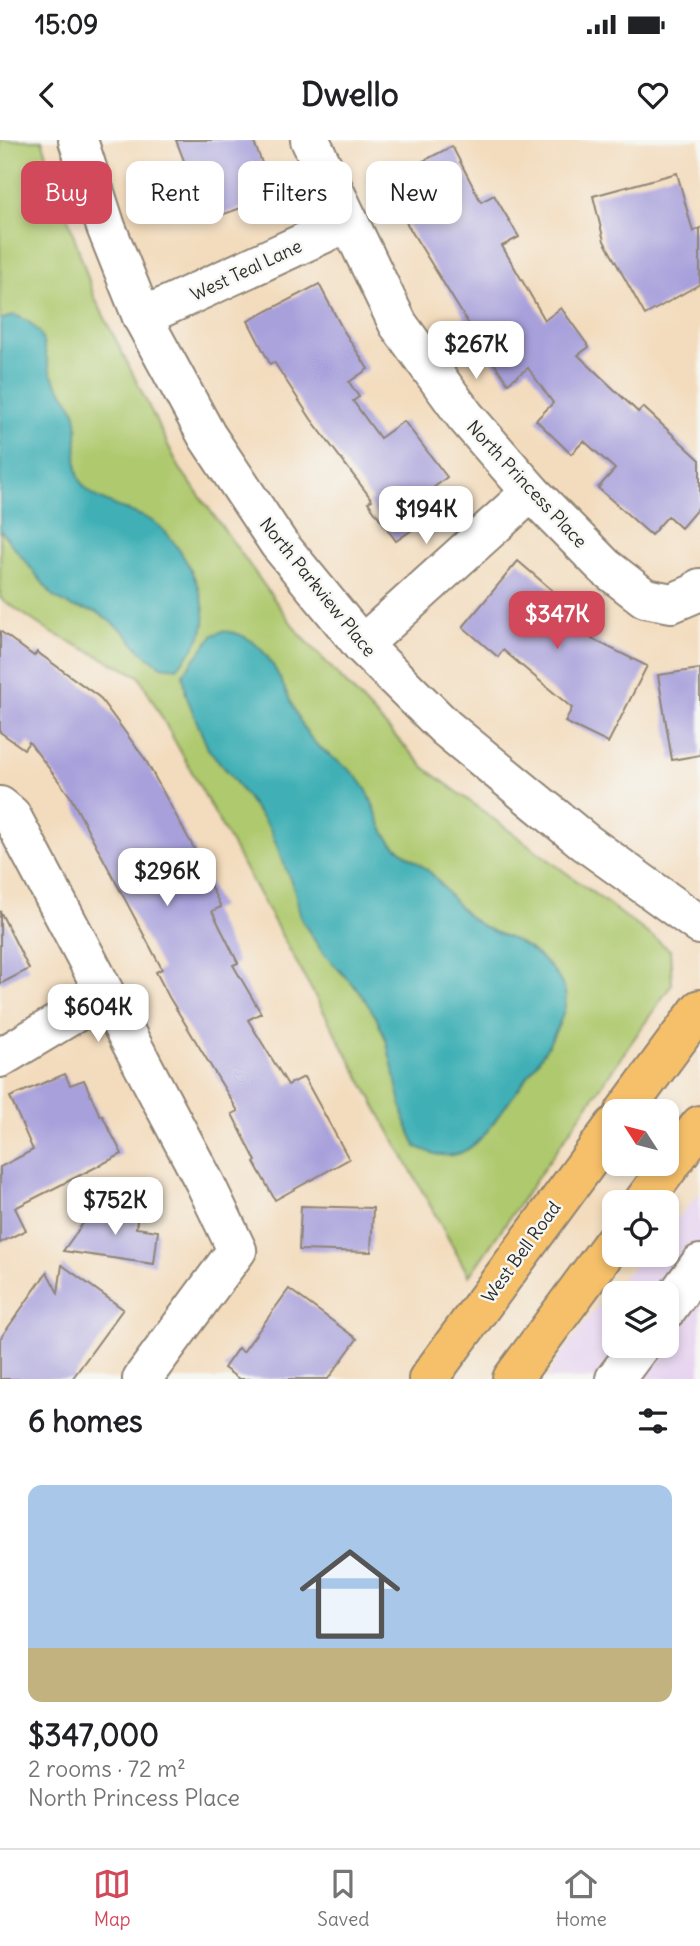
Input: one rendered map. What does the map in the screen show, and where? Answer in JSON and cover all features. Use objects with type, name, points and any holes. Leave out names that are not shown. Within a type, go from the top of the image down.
[{"type":"main road","points":[[634,1099],[700,1009]]},
{"type":"main road","points":[[652,1190],[700,1125]]},
{"type":"main road","name":"West Bell Road","points":[[428,1379],[602,1142]]},
{"type":"main road","points":[[512,1379],[602,1257]]},
{"type":"street","name":"North Parkview Place","points":[[78,140],[106,227],[142,317],[207,436],[278,544],[362,645],[446,728],[585,842],[700,925]]},
{"type":"street","name":"North Princess Place","points":[[311,143],[320,161]]},
{"type":"street","name":"West Teal Lane","points":[[142,317],[345,224]]},
{"type":"street","name":"North Princess Place","points":[[350,224],[398,324],[465,416],[531,492],[615,575],[645,598],[686,596]]},
{"type":"street","points":[[362,645],[531,492]]},
{"type":"street","points":[[0,806],[10,815],[205,1183],[237,1250],[142,1379]]},
{"type":"street","points":[[0,1058],[105,995]]},
{"type":"street","points":[[679,1293],[700,1264]]},
{"type":"street","points":[[615,1379],[630,1358]]},
{"type":"shaded area","points":[[700,1192],[700,1379],[548,1379],[555,1363],[602,1301],[602,1358],[679,1358],[679,1281],[620,1281],[633,1267],[679,1267],[679,1216]]},
{"type":"green space","points":[[0,140],[42,140],[49,161],[21,161],[21,224],[70,224],[94,296],[179,467],[297,631],[425,768],[670,950],[672,984],[469,1276],[139,676],[50,632],[0,598]]},
{"type":"water","points":[[14,315],[28,322],[40,333],[51,373],[75,413],[76,463],[83,486],[100,499],[154,522],[173,541],[191,570],[203,602],[203,629],[196,645],[177,668],[161,666],[142,652],[123,631],[97,612],[72,607],[54,597],[0,530],[0,320]]},
{"type":"water","points":[[223,631],[242,636],[257,646],[269,660],[305,730],[316,744],[359,779],[392,843],[433,875],[466,914],[482,926],[529,949],[544,961],[562,984],[565,1005],[561,1020],[542,1055],[488,1130],[475,1144],[460,1153],[438,1155],[416,1147],[405,1120],[386,1040],[376,1017],[359,991],[322,952],[301,919],[295,892],[270,829],[208,749],[186,695],[183,674],[213,635]]},
{"type":"building","points":[[176,140],[253,140],[261,161],[238,161],[238,209],[224,214],[224,161],[184,161]]},
{"type":"building","points":[[452,146],[460,161],[423,161]]},
{"type":"building","points":[[462,165],[481,202],[494,195],[519,237],[502,246],[545,320],[561,308],[589,347],[578,355],[638,412],[643,407],[700,460],[700,506],[681,528],[668,516],[651,535],[598,488],[615,469],[584,441],[571,454],[536,420],[553,403],[528,368],[508,383],[407,224],[462,224]]},
{"type":"building","points":[[677,173],[693,232],[700,228],[700,284],[645,315],[604,241],[593,196]]},
{"type":"building","points":[[319,284],[368,369],[349,382],[359,397],[353,401],[380,438],[404,421],[447,477],[432,489],[445,507],[396,541],[368,502],[372,500],[311,419],[274,362],[270,364],[248,321]]},
{"type":"building","points":[[518,561],[553,591],[550,595],[596,634],[592,639],[647,666],[608,743],[565,722],[572,708],[503,650],[498,657],[463,627]]},
{"type":"building","points":[[0,631],[34,656],[37,652],[99,697],[145,759],[196,852],[194,853],[221,907],[212,911],[238,963],[233,965],[261,1013],[248,1020],[288,1085],[304,1077],[349,1159],[275,1200],[232,1114],[238,1111],[169,997],[156,972],[162,969],[70,796],[29,742],[24,749],[0,732]]},
{"type":"building","points":[[700,669],[700,755],[672,760],[658,675]]},
{"type":"building","points":[[0,911],[29,969],[0,984]]},
{"type":"building","points":[[65,1074],[70,1085],[84,1080],[100,1116],[102,1115],[122,1154],[15,1208],[26,1230],[0,1243],[0,1167],[33,1150],[10,1097]]},
{"type":"building","points":[[301,1206],[373,1208],[371,1252],[299,1250]]},
{"type":"building","points":[[95,1207],[138,1213],[136,1228],[158,1231],[154,1264],[63,1251]]},
{"type":"building","points":[[62,1265],[123,1309],[72,1379],[0,1379],[0,1339],[47,1272],[58,1293]]},
{"type":"building","points":[[289,1289],[357,1339],[328,1379],[239,1379],[224,1368],[238,1348],[243,1352]]}]
